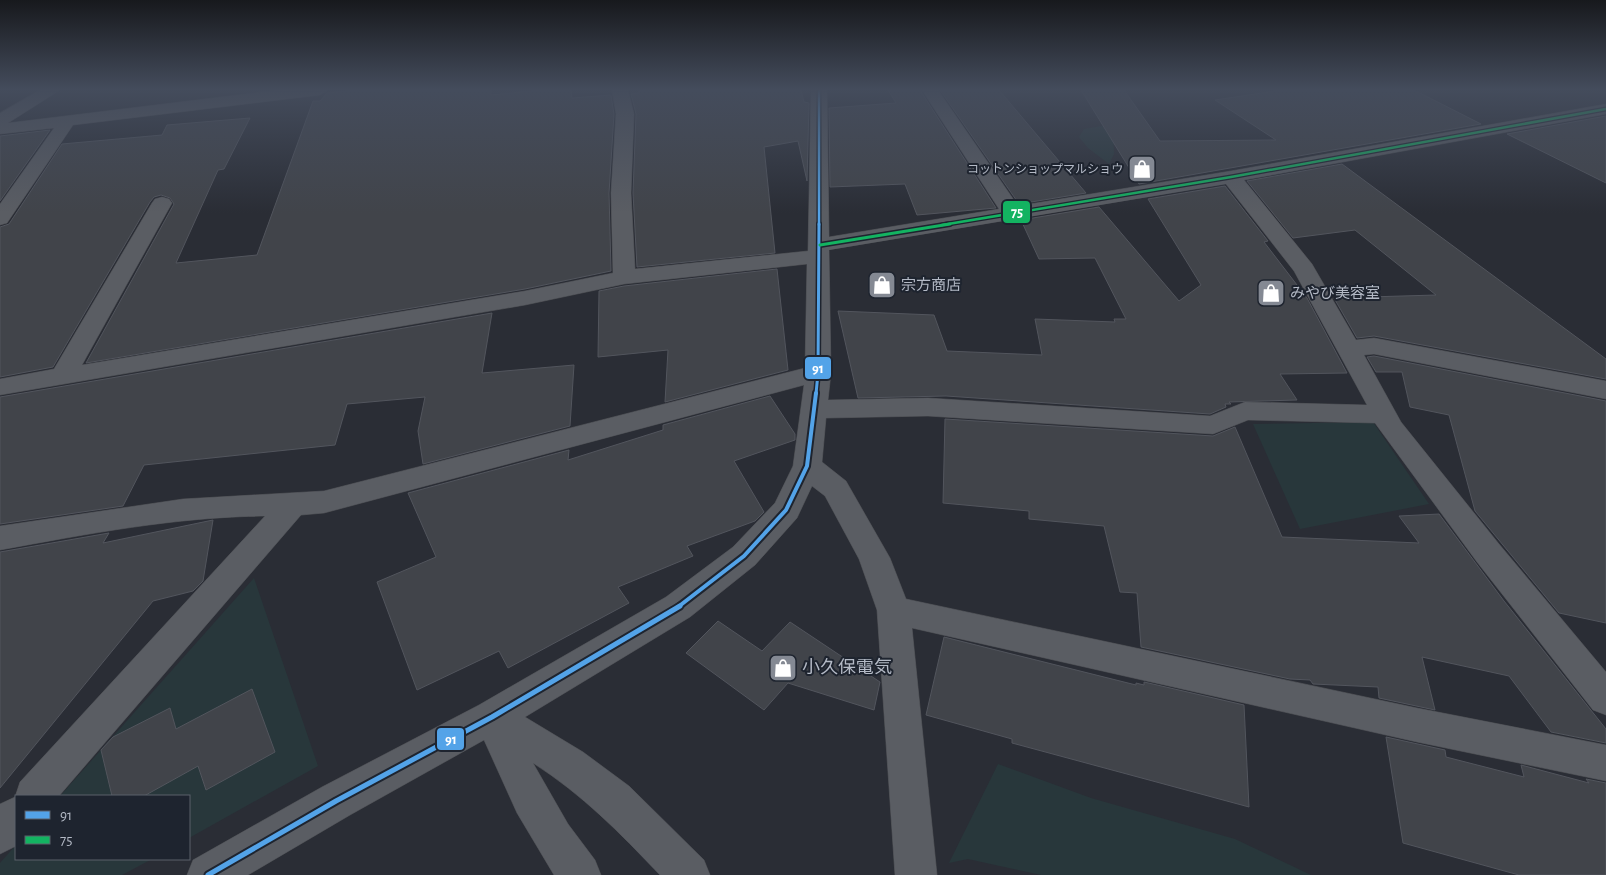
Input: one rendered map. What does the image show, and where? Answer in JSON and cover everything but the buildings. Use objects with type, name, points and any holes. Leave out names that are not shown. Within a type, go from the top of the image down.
[{"type":"street","points":[[0,219],[61,131]]},
{"type":"street","points":[[624,131],[621,193],[624,277]]},
{"type":"street","points":[[208,875],[336,801],[492,717],[678,607],[744,556],[786,510],[807,466],[815,409],[818,373],[820,251],[819,131]]},
{"type":"street","points":[[957,131],[1012,213]]},
{"type":"street","points":[[0,387],[525,298],[624,277],[820,251],[1012,213],[1231,177],[1486,131]]},
{"type":"street","points":[[1231,177],[1304,269],[1385,414],[1389,425],[1488,554],[1606,699]]},
{"type":"street","points":[[64,375],[162,203]]},
{"type":"street","points":[[1349,349],[1374,346],[1606,390]]},
{"type":"street","points":[[0,538],[118,517],[213,506],[292,505],[324,502],[818,373]]},
{"type":"street","points":[[815,409],[928,407],[1213,426],[1245,411],[1385,414]]},
{"type":"street","points":[[807,466],[836,489],[874,558],[894,610],[916,875]]},
{"type":"street","points":[[35,795],[292,505]]},
{"type":"street","points":[[894,610],[1417,725],[1606,763]]},
{"type":"street","points":[[492,717],[532,803],[560,851],[580,875]]},
{"type":"street","points":[[492,717],[570,765],[615,800],[689,875]]},
{"type":"street","points":[[0,834],[15,817]]},
{"type":"shaded area","points":[[1083,131],[1113,131],[1114,154],[1109,164],[1088,148],[1079,137]]},
{"type":"shaded area","points":[[1373,422],[1429,504],[1300,529],[1253,424]]},
{"type":"shaded area","points":[[254,578],[318,766],[190,837],[190,795],[61,795]]},
{"type":"shaded area","points":[[998,764],[1091,798],[1235,839],[1311,875],[1041,875],[968,859],[949,863]]},
{"type":"shaded area","points":[[15,846],[15,860],[150,860],[122,875],[0,875],[0,863]]},
{"type":"transit line","name":"91","points":[[208,875],[336,801],[492,717],[678,607],[744,556],[786,510],[807,466],[818,373],[819,131]]},
{"type":"transit line","name":"75","points":[[820,245],[1231,177],[1486,131]]},
{"type":"place","name":"コットンショップマルショウ","points":[[1142,169]]},
{"type":"place","name":"宗方商店","points":[[882,285]]},
{"type":"place","name":"みやび美容室","points":[[1271,293]]},
{"type":"place","name":"小久保電気","points":[[783,668]]}]
